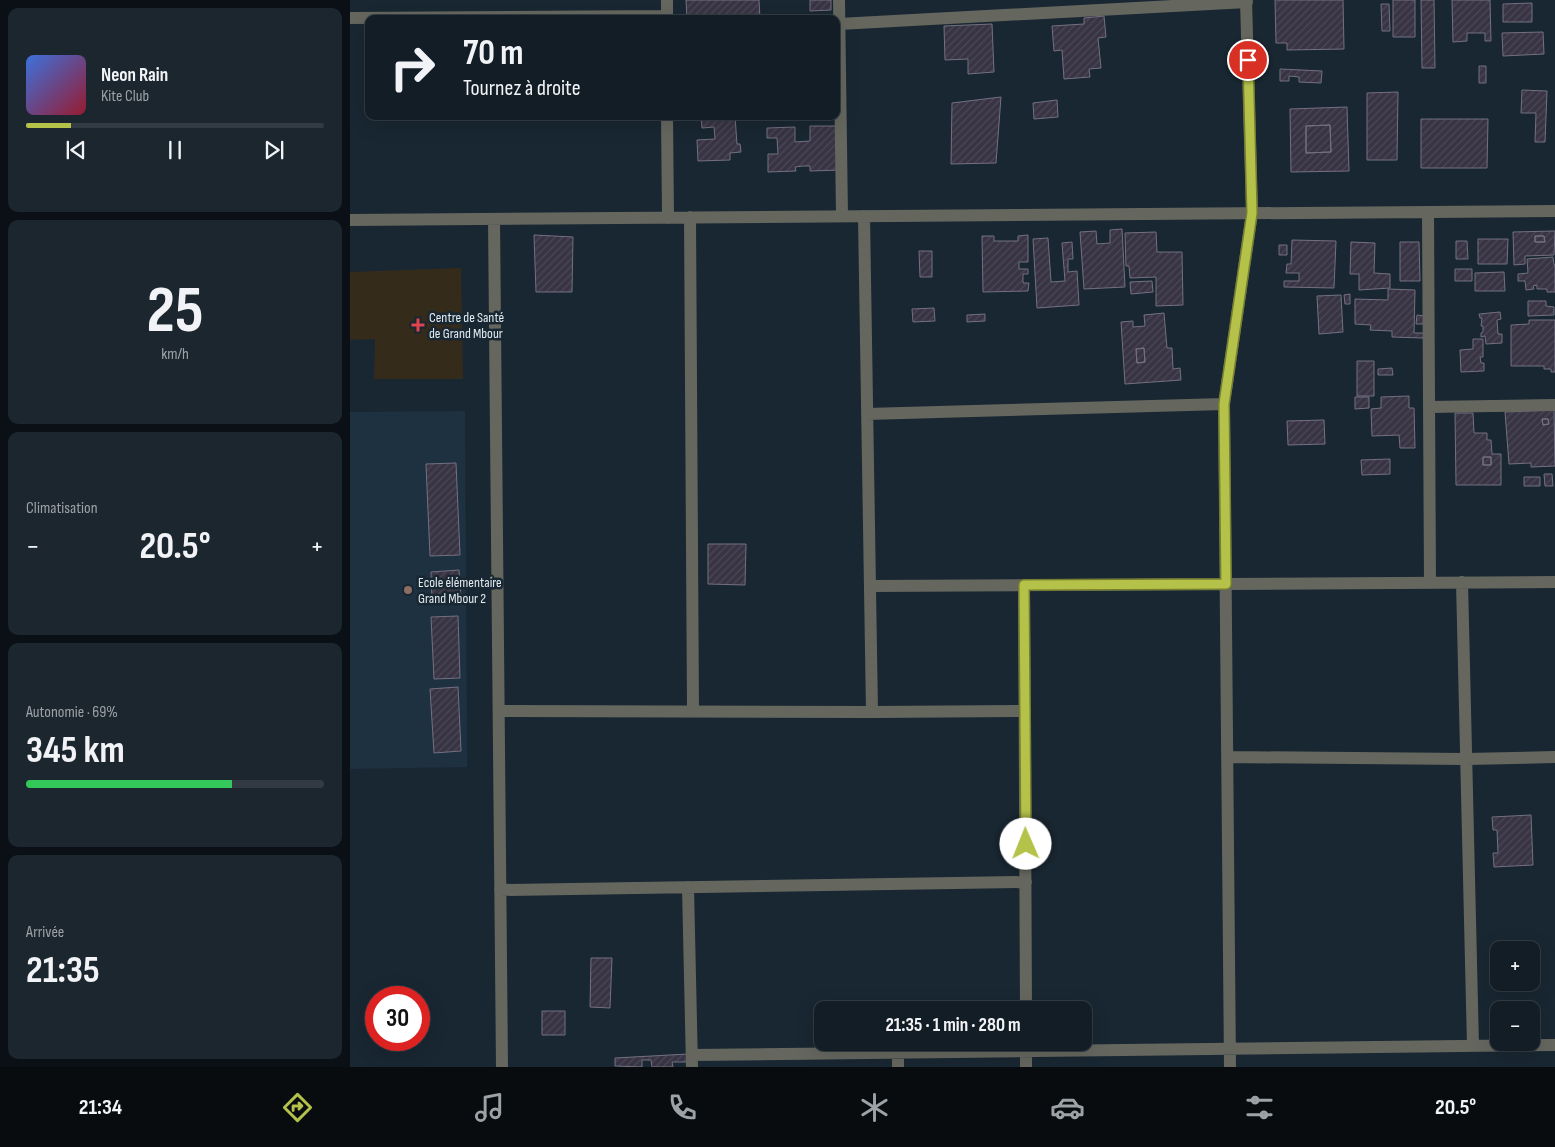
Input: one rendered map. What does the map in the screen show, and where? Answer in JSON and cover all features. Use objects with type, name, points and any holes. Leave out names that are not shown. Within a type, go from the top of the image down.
[{"type":"street","points":[[666,0],[667,15]]},
{"type":"street","points":[[839,0],[839,15]]},
{"type":"street","points":[[840,24],[1247,1],[1252,213],[1224,404],[1230,1067]]},
{"type":"street","points":[[350,18],[365,18]]},
{"type":"street","points":[[840,88],[842,216]]},
{"type":"street","points":[[667,120],[668,218]]},
{"type":"street","points":[[350,220],[1555,210]]},
{"type":"street","points":[[1428,212],[1430,583]]},
{"type":"street","points":[[864,216],[872,712]]},
{"type":"street","points":[[690,217],[693,711]]},
{"type":"street","points":[[494,219],[502,1067]]},
{"type":"street","points":[[867,414],[1224,404]]},
{"type":"street","points":[[1429,407],[1555,405]]},
{"type":"street","points":[[1462,582],[1474,1046]]},
{"type":"street","points":[[870,586],[1555,582]]},
{"type":"street","points":[[1024,585],[1026,1001]]},
{"type":"street","points":[[499,711],[1025,711]]},
{"type":"street","points":[[1227,757],[1466,760],[1555,757]]},
{"type":"street","points":[[500,890],[1026,882]]},
{"type":"street","points":[[688,887],[692,1061],[898,1051],[898,1067]]},
{"type":"street","points":[[1092,1047],[1555,1045]]},
{"type":"street","points":[[1026,1051],[1026,1067]]},
{"type":"shaded area","name":"Centre de Santé de Grand Mbour","points":[[461,268],[463,379],[374,379],[375,339],[350,340],[350,272]]},
{"type":"shaded area","name":"Ecole élémentaire Grand Mbour 2","points":[[465,411],[467,767],[350,769],[350,412]]},
{"type":"building","points":[[686,0],[759,0],[760,15],[687,15]]},
{"type":"building","points":[[810,0],[831,0],[831,10],[810,11]]},
{"type":"building","points":[[1275,0],[1343,0],[1344,49],[1287,50],[1287,43],[1276,43]]},
{"type":"building","points":[[1393,0],[1415,0],[1415,37],[1393,37]]},
{"type":"building","points":[[1421,0],[1434,0],[1435,68],[1422,68]]},
{"type":"building","points":[[1452,0],[1490,0],[1491,41],[1485,41],[1485,33],[1467,33],[1467,41],[1453,42]]},
{"type":"building","points":[[1532,3],[1532,22],[1503,22],[1503,4]]},
{"type":"building","points":[[1381,4],[1389,4],[1390,31],[1382,31]]},
{"type":"building","points":[[1104,16],[1106,37],[1098,38],[1101,68],[1089,69],[1090,77],[1064,79],[1062,50],[1054,51],[1052,26],[1084,24],[1084,18]]},
{"type":"building","points":[[992,24],[994,72],[968,74],[968,59],[945,60],[944,26]]},
{"type":"building","points":[[1543,32],[1544,54],[1503,56],[1502,33]]},
{"type":"building","points":[[1479,66],[1486,66],[1486,83],[1479,83]]},
{"type":"building","points":[[1280,69],[1322,71],[1321,83],[1299,82],[1299,77],[1289,76],[1289,81],[1280,81]]},
{"type":"building","points":[[1522,90],[1547,91],[1545,142],[1535,142],[1536,113],[1521,113]]},
{"type":"building","points":[[1398,92],[1397,160],[1367,160],[1367,93]]},
{"type":"building","points":[[1001,97],[996,163],[951,164],[952,103]]},
{"type":"building","points":[[1057,100],[1058,117],[1034,119],[1033,103]]},
{"type":"building","points":[[1347,107],[1349,171],[1291,172],[1290,109]],"holes":[[[1330,125],[1331,152],[1306,153],[1306,126]]]},
{"type":"building","points":[[1421,119],[1488,119],[1487,168],[1421,168]]},
{"type":"building","points":[[701,120],[735,120],[737,144],[740,144],[741,152],[730,153],[730,160],[698,161],[697,140],[715,139],[714,127],[702,128]]},
{"type":"building","points":[[1330,125],[1331,152],[1306,153],[1306,126]]},
{"type":"building","points":[[810,126],[839,126],[840,170],[810,171],[810,166],[803,166],[795,167],[796,171],[768,172],[768,154],[778,154],[777,138],[767,138],[767,128],[795,127],[795,142],[810,141]]},
{"type":"building","points":[[1122,229],[1125,287],[1084,289],[1080,232],[1096,231],[1097,244],[1110,243],[1110,230]]},
{"type":"building","points":[[1555,231],[1554,255],[1525,256],[1525,264],[1514,265],[1513,232]],"holes":[[[1535,236],[1544,236],[1545,242],[1535,242]]]},
{"type":"building","points":[[1156,232],[1157,252],[1182,252],[1183,305],[1156,306],[1156,277],[1130,278],[1129,266],[1126,266],[1125,233]]},
{"type":"building","points":[[534,235],[573,237],[572,292],[536,292]]},
{"type":"building","points":[[1028,235],[1028,262],[1019,262],[1019,269],[1028,269],[1028,274],[1023,274],[1023,283],[1029,283],[1028,291],[983,292],[982,236],[994,236],[994,241],[1018,241],[1018,236]]},
{"type":"building","points":[[1535,236],[1544,236],[1545,242],[1535,242]]},
{"type":"building","points":[[1048,238],[1051,282],[1065,281],[1062,243],[1072,242],[1073,259],[1068,259],[1068,272],[1077,271],[1079,305],[1037,308],[1033,239]]},
{"type":"building","points":[[1478,239],[1508,239],[1507,264],[1478,264]]},
{"type":"building","points":[[1292,240],[1336,241],[1334,288],[1284,287],[1284,281],[1299,281],[1299,273],[1286,273],[1287,264],[1291,264]]},
{"type":"building","points":[[1456,241],[1467,241],[1468,259],[1456,259]]},
{"type":"building","points":[[1351,242],[1375,243],[1374,273],[1390,274],[1390,288],[1359,290],[1359,274],[1350,274]]},
{"type":"building","points":[[1400,242],[1419,242],[1420,281],[1400,281]]},
{"type":"building","points":[[1279,245],[1287,245],[1287,255],[1279,255]]},
{"type":"building","points":[[919,251],[932,251],[932,277],[920,277]]},
{"type":"building","points":[[1553,257],[1555,265],[1555,292],[1547,292],[1547,289],[1537,289],[1537,285],[1533,286],[1534,289],[1526,290],[1525,281],[1518,281],[1518,274],[1528,273],[1527,259]]},
{"type":"building","points":[[1455,269],[1472,269],[1472,281],[1455,281]]},
{"type":"building","points":[[1504,272],[1505,291],[1475,291],[1475,273]]},
{"type":"building","points":[[1152,281],[1153,292],[1131,294],[1130,282]]},
{"type":"building","points":[[1388,289],[1415,290],[1414,333],[1424,333],[1423,338],[1392,337],[1392,331],[1370,330],[1371,325],[1355,324],[1355,299],[1388,300]]},
{"type":"building","points":[[1350,294],[1350,304],[1345,304],[1344,295]]},
{"type":"building","points":[[1341,295],[1343,332],[1319,334],[1317,296]]},
{"type":"building","points":[[1528,301],[1546,301],[1546,306],[1554,307],[1554,315],[1528,316]]},
{"type":"building","points":[[934,308],[935,321],[913,322],[912,309]]},
{"type":"building","points":[[1500,312],[1501,319],[1497,320],[1498,334],[1502,334],[1502,343],[1486,344],[1485,336],[1481,337],[1483,326],[1481,326],[1482,318],[1480,318],[1479,314]]},
{"type":"building","points":[[1164,313],[1167,348],[1172,348],[1173,369],[1180,368],[1181,380],[1125,384],[1121,322],[1133,321],[1133,327],[1145,326],[1144,315]],"holes":[[[1144,348],[1145,362],[1137,363],[1136,349]]]},
{"type":"building","points":[[985,314],[985,321],[967,322],[967,315]]},
{"type":"building","points":[[1417,315],[1425,316],[1425,324],[1416,324]]},
{"type":"building","points":[[1529,320],[1555,320],[1555,372],[1551,372],[1551,369],[1544,369],[1544,366],[1511,366],[1511,325],[1529,324]]},
{"type":"building","points":[[1473,339],[1483,339],[1483,357],[1480,357],[1481,363],[1484,363],[1484,371],[1461,372],[1460,350],[1473,349]]},
{"type":"building","points":[[1144,348],[1145,362],[1137,363],[1136,349]]},
{"type":"building","points":[[1357,361],[1374,361],[1374,396],[1357,396]]},
{"type":"building","points":[[1392,368],[1393,375],[1378,375],[1378,369]]},
{"type":"building","points":[[1409,396],[1409,408],[1414,408],[1415,448],[1400,448],[1399,435],[1372,436],[1371,409],[1381,408],[1381,397]]},
{"type":"building","points":[[1355,397],[1369,397],[1369,408],[1355,409]]},
{"type":"building","points":[[1554,410],[1555,466],[1531,467],[1531,463],[1509,464],[1505,412]],"holes":[[[1542,419],[1548,419],[1549,424],[1543,425]]]},
{"type":"building","points":[[1455,413],[1473,413],[1474,433],[1487,433],[1487,440],[1491,440],[1492,454],[1501,454],[1501,485],[1456,485]],"holes":[[[1483,457],[1491,457],[1491,465],[1483,465]]]},
{"type":"building","points":[[1542,419],[1548,419],[1549,424],[1543,425]]},
{"type":"building","points":[[1324,420],[1325,444],[1288,445],[1287,421]]},
{"type":"building","points":[[1483,457],[1491,457],[1491,465],[1483,465]]},
{"type":"building","points":[[1390,459],[1390,474],[1362,475],[1361,460]]},
{"type":"building","points":[[456,463],[460,555],[430,556],[426,464]]},
{"type":"building","points":[[1544,474],[1552,474],[1553,486],[1545,486]]},
{"type":"building","points":[[1524,477],[1540,477],[1540,486],[1524,486]]},
{"type":"building","points":[[708,544],[746,544],[745,585],[708,584]]},
{"type":"building","points":[[459,570],[461,599],[432,601],[431,572]]},
{"type":"building","points":[[458,616],[460,678],[434,679],[431,617]]},
{"type":"building","points":[[458,687],[461,751],[434,753],[430,689]]},
{"type":"building","points":[[1531,815],[1533,865],[1494,867],[1493,853],[1498,853],[1497,830],[1493,830],[1492,817]]},
{"type":"building","points":[[591,958],[612,958],[610,1008],[590,1007]]},
{"type":"building","points":[[542,1011],[565,1011],[565,1035],[542,1035]]},
{"type":"building","points":[[688,1054],[689,1062],[672,1062],[673,1067],[652,1067],[651,1060],[642,1060],[642,1067],[615,1066],[615,1058]]},
{"type":"place","name":"Centre de Santé de Grand Mbour","points":[[418,325]]},
{"type":"place","name":"Ecole élémentaire Grand Mbour 2","points":[[408,590]]},
{"type":"route","points":[[1026,844],[1024,585],[1226,584],[1224,404],[1252,213],[1248,60]]}]
